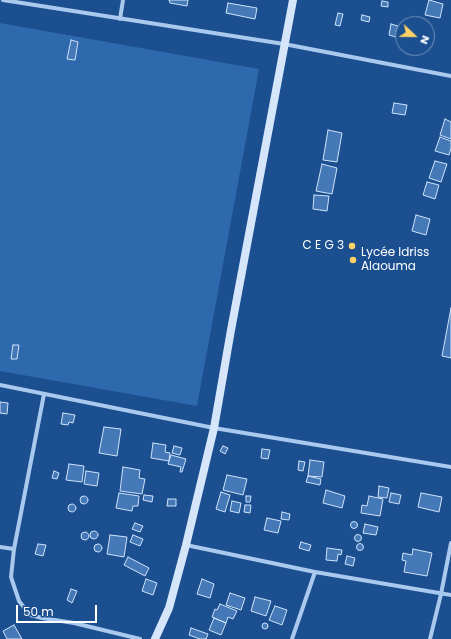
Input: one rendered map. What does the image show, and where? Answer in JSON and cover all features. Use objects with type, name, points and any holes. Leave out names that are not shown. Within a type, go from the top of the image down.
[{"type":"street","points":[[3,0],[284,44],[451,76]]},
{"type":"street","points":[[120,19],[123,0]]},
{"type":"street","points":[[155,639],[169,608],[186,545],[214,428],[293,0]]},
{"type":"street","points":[[0,385],[214,428],[451,467]]},
{"type":"street","points":[[44,394],[14,549],[11,577],[19,601],[30,614],[42,618],[74,623],[140,639]]},
{"type":"street","points":[[430,639],[451,543]]},
{"type":"street","points":[[186,545],[315,572],[451,595]]},
{"type":"street","points":[[0,547],[14,549]]},
{"type":"street","points":[[292,639],[315,572]]},
{"type":"shaded area","points":[[0,23],[259,69],[197,406],[0,371]]},
{"type":"building","points":[[169,0],[188,0],[187,6],[170,3]]},
{"type":"building","points":[[429,0],[443,4],[440,18],[425,15]]},
{"type":"building","points":[[382,1],[388,2],[388,7],[381,6]]},
{"type":"building","points":[[228,3],[257,8],[255,19],[226,13]]},
{"type":"building","points":[[338,13],[343,14],[340,26],[335,25]]},
{"type":"building","points":[[362,15],[370,17],[369,22],[361,20]]},
{"type":"building","points":[[391,24],[395,25],[395,37],[389,35]]},
{"type":"building","points":[[71,40],[78,42],[75,60],[67,59]]},
{"type":"building","points":[[394,103],[407,105],[405,115],[392,113]]},
{"type":"building","points":[[445,119],[451,122],[451,139],[440,135]]},
{"type":"building","points":[[328,130],[342,133],[337,162],[323,160]]},
{"type":"building","points":[[440,137],[451,141],[449,155],[435,151]]},
{"type":"building","points":[[435,161],[447,164],[441,182],[429,178]]},
{"type":"building","points":[[322,164],[337,168],[332,194],[316,191]]},
{"type":"building","points":[[427,182],[439,185],[435,199],[423,195]]},
{"type":"building","points":[[314,195],[329,196],[327,211],[313,209]]},
{"type":"building","points":[[416,215],[430,219],[426,235],[412,231]]},
{"type":"building","points":[[451,308],[451,358],[442,356]]},
{"type":"building","points":[[13,345],[19,345],[17,359],[11,359]]},
{"type":"building","points":[[0,402],[8,403],[7,414],[0,413]]},
{"type":"building","points":[[63,413],[75,415],[73,423],[69,422],[68,425],[61,424]]},
{"type":"building","points":[[104,427],[121,429],[117,456],[99,453]]},
{"type":"building","points":[[153,443],[166,445],[165,452],[170,453],[169,461],[151,458]]},
{"type":"building","points":[[174,446],[182,448],[180,455],[172,453]]},
{"type":"building","points":[[223,446],[228,448],[225,454],[220,451]]},
{"type":"building","points":[[262,449],[270,450],[268,459],[261,458]]},
{"type":"building","points":[[171,455],[186,459],[182,472],[180,472],[181,467],[168,464]]},
{"type":"building","points":[[310,460],[324,462],[322,477],[308,476]]},
{"type":"building","points":[[299,461],[305,462],[303,471],[298,470]]},
{"type":"building","points":[[69,464],[84,466],[82,482],[66,480]]},
{"type":"building","points":[[123,467],[140,470],[139,478],[145,479],[142,494],[120,491]]},
{"type":"building","points":[[54,471],[59,473],[57,479],[52,478]]},
{"type":"building","points":[[86,471],[99,473],[97,486],[84,484]]},
{"type":"building","points":[[227,475],[247,479],[243,495],[223,490]]},
{"type":"building","points":[[308,476],[321,479],[320,485],[306,482]]},
{"type":"building","points":[[379,486],[389,488],[387,498],[378,497]]},
{"type":"building","points":[[326,490],[345,496],[342,508],[323,503]]},
{"type":"building","points":[[221,492],[230,495],[225,512],[216,509]]},
{"type":"building","points":[[119,493],[139,496],[138,506],[133,506],[132,511],[116,508]]},
{"type":"building","points":[[391,493],[401,495],[399,504],[389,502]]},
{"type":"building","points":[[421,493],[442,497],[439,512],[418,507]]},
{"type":"building","points":[[144,495],[153,496],[152,502],[143,500]]},
{"type":"building","points":[[84,496],[87,497],[87,503],[84,504],[81,503],[80,500],[81,497]]},
{"type":"building","points":[[246,496],[251,496],[250,502],[246,502]]},
{"type":"building","points":[[369,496],[383,499],[380,516],[361,513],[362,505],[367,506]]},
{"type":"building","points":[[168,499],[176,499],[176,506],[167,506]]},
{"type":"building","points":[[232,501],[241,503],[239,513],[230,511]]},
{"type":"building","points":[[72,504],[75,505],[75,511],[72,512],[69,511],[68,508],[69,505]]},
{"type":"building","points":[[245,505],[251,505],[250,513],[244,512]]},
{"type":"building","points":[[282,512],[290,514],[289,520],[281,519]]},
{"type":"building","points":[[267,518],[281,521],[278,533],[264,530]]},
{"type":"building","points":[[354,522],[357,525],[354,528],[351,525]]},
{"type":"building","points":[[135,523],[143,526],[140,532],[132,529]]},
{"type":"building","points":[[365,524],[378,527],[376,535],[363,533]]},
{"type":"building","points":[[94,531],[97,532],[97,538],[94,539],[91,538],[90,535],[91,532]]},
{"type":"building","points":[[85,532],[88,533],[88,539],[85,540],[82,539],[81,536],[82,533]]},
{"type":"building","points":[[358,534],[361,535],[361,541],[358,542],[355,541],[354,538],[355,535]]},
{"type":"building","points":[[110,535],[127,537],[124,557],[107,554]]},
{"type":"building","points":[[133,535],[143,539],[140,546],[130,542]]},
{"type":"building","points":[[301,542],[311,545],[309,551],[299,548]]},
{"type":"building","points":[[360,543],[363,544],[363,550],[360,551],[357,550],[356,547],[357,544]]},
{"type":"building","points":[[38,544],[46,545],[43,556],[35,554]]},
{"type":"building","points":[[98,544],[101,545],[101,551],[98,552],[95,551],[94,548],[95,545]]},
{"type":"building","points":[[327,548],[342,550],[341,555],[338,554],[337,561],[326,560]]},
{"type":"building","points":[[413,549],[432,553],[427,576],[404,572],[406,561],[402,560],[403,553],[412,555]]},
{"type":"building","points":[[347,556],[355,558],[353,566],[345,564]]},
{"type":"building","points":[[128,557],[149,568],[145,576],[124,565]]},
{"type":"building","points":[[146,579],[157,583],[153,595],[142,591]]},
{"type":"building","points":[[202,579],[214,584],[210,598],[197,594]]},
{"type":"building","points":[[71,589],[77,591],[72,603],[67,600]]},
{"type":"building","points":[[230,593],[245,598],[241,610],[226,605]]},
{"type":"building","points":[[255,597],[271,601],[266,616],[251,611]]},
{"type":"building","points":[[220,604],[237,611],[233,619],[228,617],[226,623],[212,617],[215,609],[217,610]]},
{"type":"building","points":[[275,606],[287,610],[282,625],[269,620]]},
{"type":"building","points":[[214,618],[226,623],[221,635],[209,630]]},
{"type":"building","points":[[265,623],[268,626],[265,629],[262,626]]},
{"type":"building","points":[[14,625],[22,639],[7,639],[3,631]]},
{"type":"building","points":[[191,628],[208,634],[206,639],[200,639],[189,635]]},
{"type":"place","name":"C E G 3","points":[[352,246]]},
{"type":"place","name":"Lycée Idriss Alaouma","points":[[353,260]]}]
